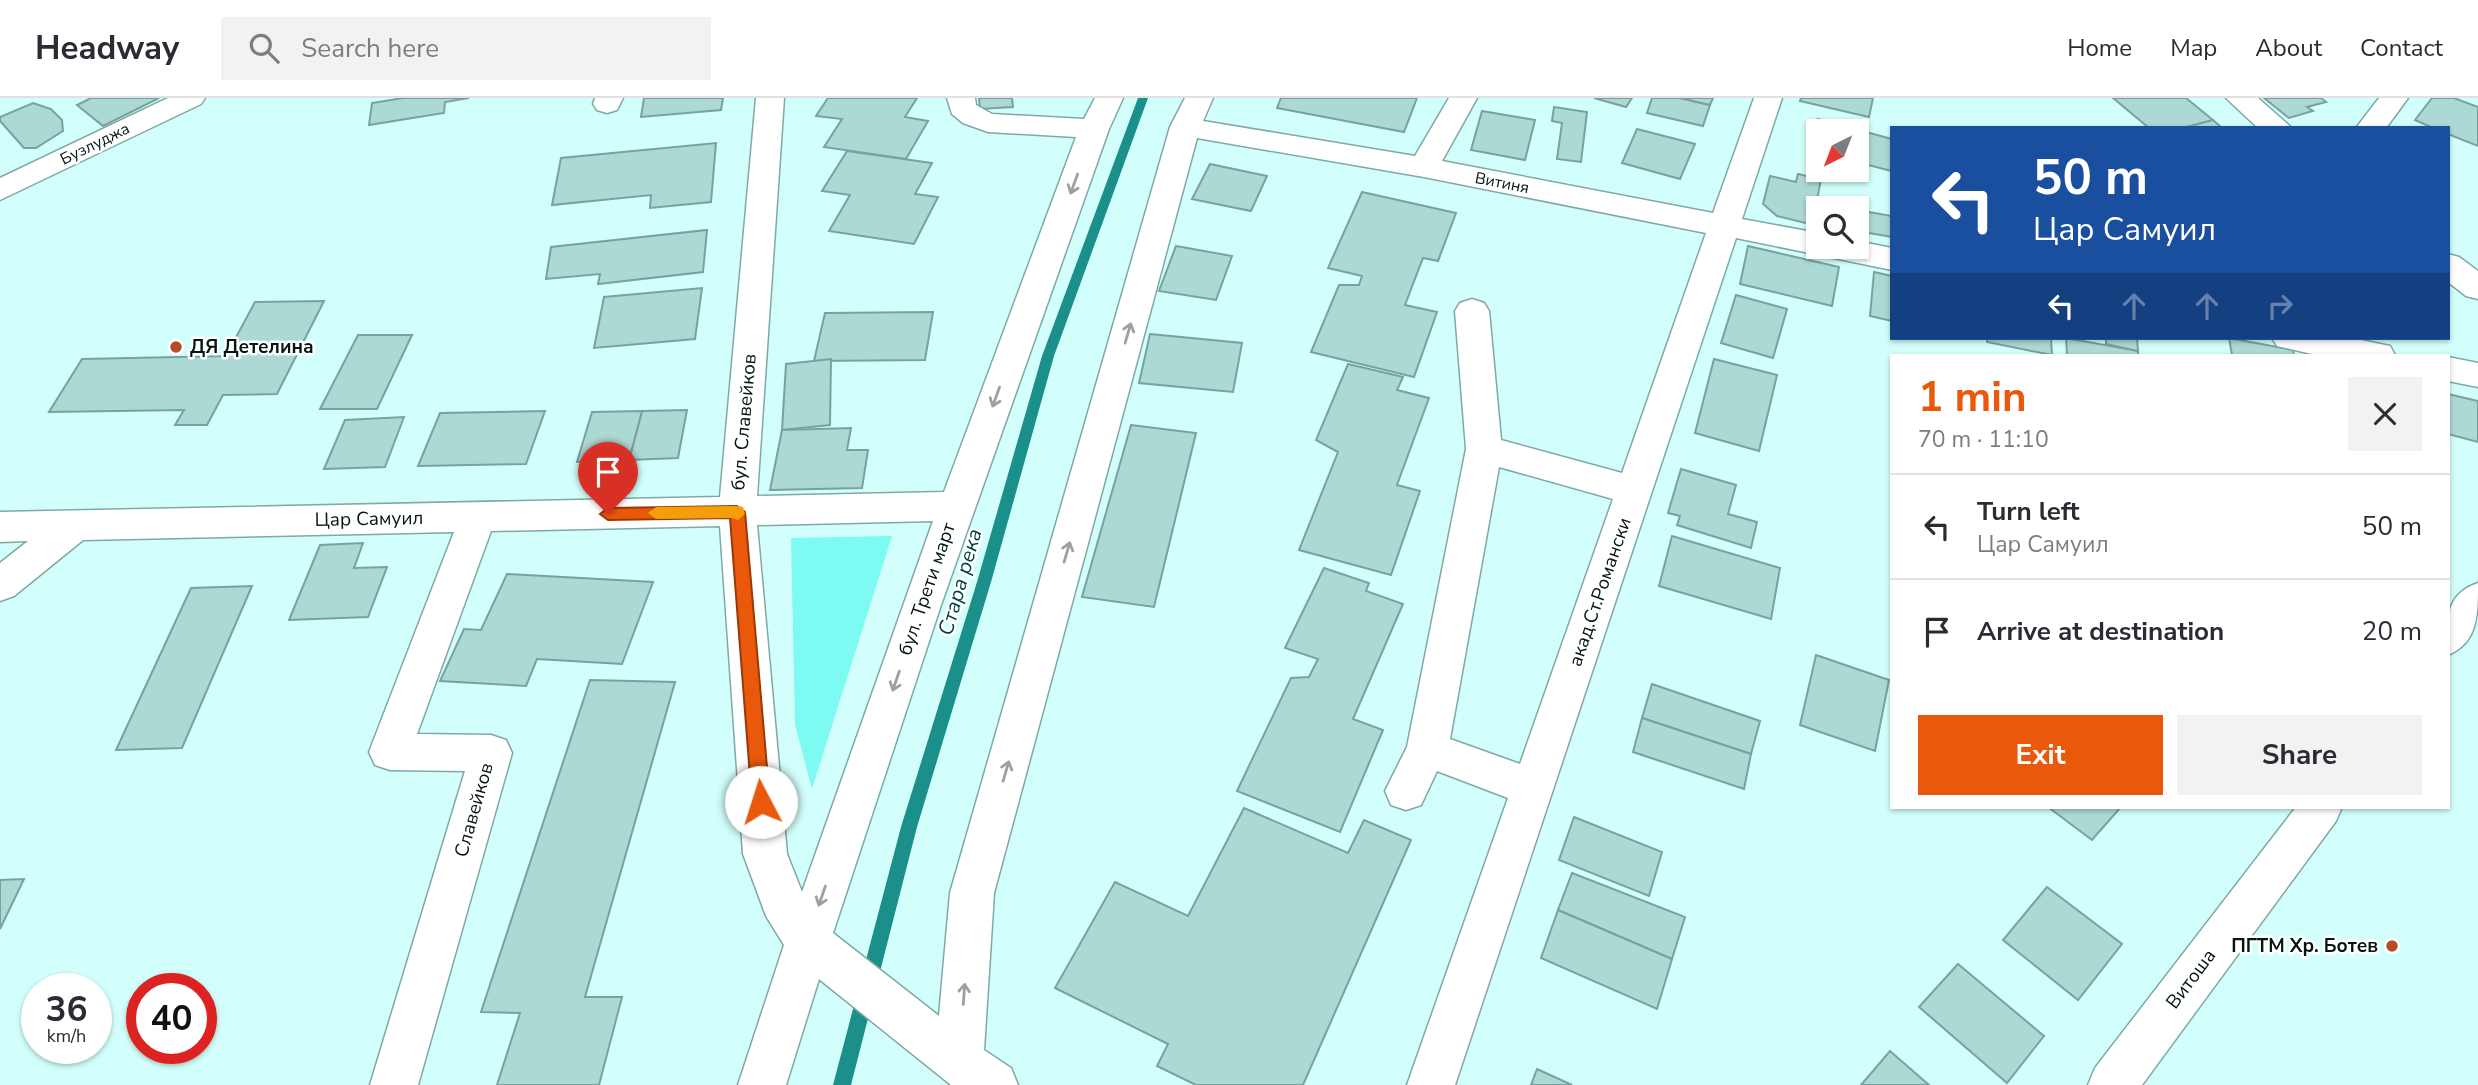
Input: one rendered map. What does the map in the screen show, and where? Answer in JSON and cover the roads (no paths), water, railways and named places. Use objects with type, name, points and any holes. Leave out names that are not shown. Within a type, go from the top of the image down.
[{"type":"street","name":"Бузлуджа","points":[[0,190],[191,98]]},
{"type":"street","name":"бул. Славейков","points":[[770,98],[737,512],[765,854],[782,901],[807,941],[904,1019],[977,1073]]},
{"type":"street","points":[[961,98],[962,108],[973,117],[988,123],[1101,114]]},
{"type":"street","points":[[1424,167],[1463,98]]},
{"type":"street","name":"акад.Ст.Романски","points":[[1431,1085],[1768,98]]},
{"type":"street","points":[[2240,98],[2275,126]]},
{"type":"street","points":[[2372,126],[2393,98]]},
{"type":"street","points":[[977,1073],[972,893],[1192,112]]},
{"type":"street","name":"Витиня","points":[[1192,112],[1424,167],[1806,242]]},
{"type":"street","name":"бул. Трети март","points":[[762,1085],[807,941],[956,506],[1101,114]]},
{"type":"street","points":[[2450,258],[2478,250]]},
{"type":"street","points":[[1869,255],[1890,259]]},
{"type":"street","points":[[2450,267],[2478,288]]},
{"type":"street","points":[[1406,791],[1427,749],[1484,449],[1472,311]]},
{"type":"street","points":[[2299,340],[2373,354]]},
{"type":"street","points":[[2450,369],[2478,375]]},
{"type":"street","points":[[1484,449],[1634,491]]},
{"type":"street","name":"Цар Самуил","points":[[0,527],[956,506]]},
{"type":"street","name":"Славейков","points":[[394,1085],[491,753],[390,752],[478,517]]},
{"type":"street","points":[[0,585],[75,525]]},
{"type":"street","points":[[2450,636],[2478,599]]},
{"type":"street","points":[[1427,749],[1532,788]]},
{"type":"street","name":"Витоша","points":[[2112,1085],[2319,809]]},
{"type":"waterway","name":"Стара река","points":[[842,1085],[909,827],[984,582],[1048,356],[1143,98]]},
{"type":"place","name":"ДЯ Детелина","points":[[176,347]]},
{"type":"place","name":"ПГТМ Хр. Ботев","points":[[2392,946]]}]
